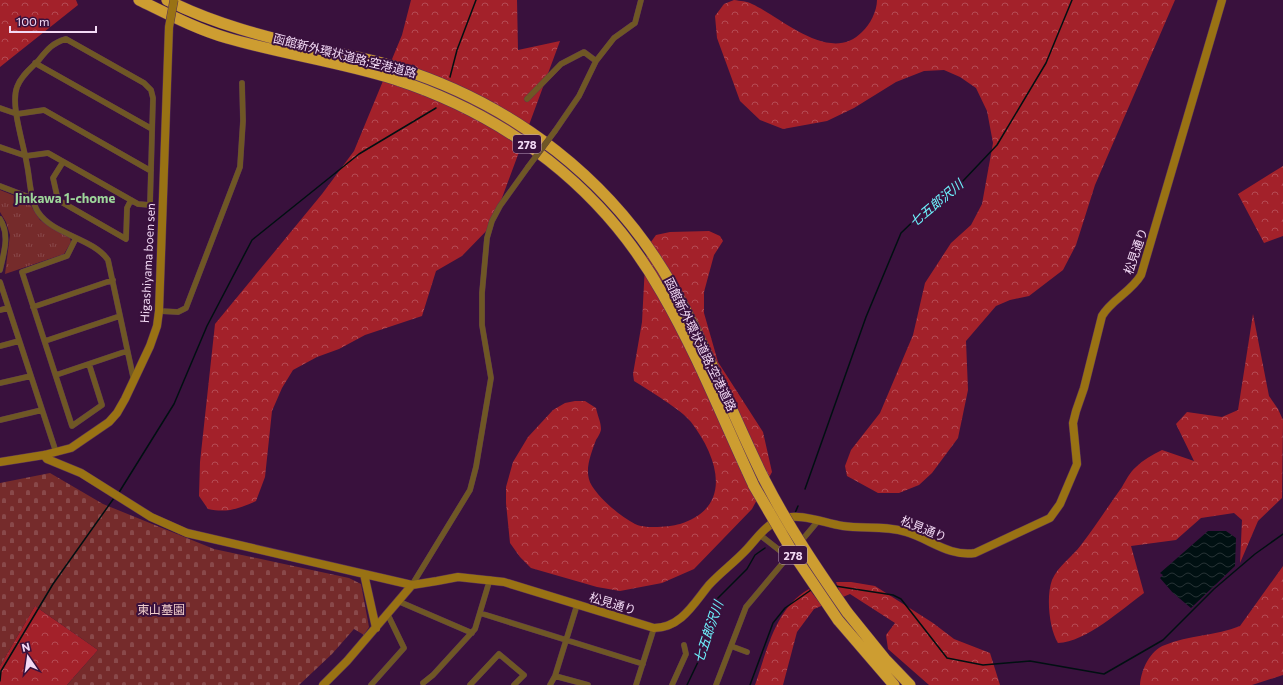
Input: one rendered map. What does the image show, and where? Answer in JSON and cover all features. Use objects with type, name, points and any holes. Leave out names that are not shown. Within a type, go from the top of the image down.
[{"type":"highway","name":"函館新外環状道路;空港道路","points":[[139,0],[180,20],[225,38],[364,71],[422,89],[485,117],[507,130],[544,157],[572,181],[611,220],[647,268],[675,316],[754,486],[796,558],[838,620],[894,685]]},
{"type":"highway","name":"函館新外環状道路;空港道路","points":[[167,0],[184,9],[231,26],[275,39],[374,61],[427,77],[463,92],[514,120],[570,161],[598,187],[621,212],[642,240],[672,286],[780,512],[805,552],[848,612],[876,648],[910,685]]},
{"type":"street","name":"Higashiyama boen sen","points":[[0,462],[56,452],[77,445],[109,422],[119,410],[134,381],[154,335],[159,311],[169,27],[174,0]]},
{"type":"street","points":[[322,685],[400,602],[470,490],[476,467],[491,378],[482,325],[482,293],[487,238],[492,221],[500,206],[555,132],[579,96],[596,61],[614,38],[634,23],[641,0]]},
{"type":"street","name":"松見通り","points":[[412,585],[458,577],[490,579],[654,628],[662,628],[671,625],[686,614],[709,586],[733,564],[770,525],[782,519],[805,518],[842,526],[890,527],[909,532],[953,552],[966,554],[975,553],[1050,518],[1055,513],[1077,464],[1074,417],[1084,388],[1102,316],[1105,311],[1130,289],[1141,275],[1222,0]]},
{"type":"street","points":[[0,147],[26,156],[48,153],[138,204],[150,205],[153,98],[148,86],[66,39],[55,42],[23,76],[17,86],[15,99],[17,114],[26,156],[34,199],[37,209],[44,219],[104,255],[110,264],[134,381]]},
{"type":"street","points":[[527,100],[561,64],[584,52],[596,61]]},
{"type":"street","points":[[36,63],[152,129]]},
{"type":"street","points":[[159,311],[178,312],[186,308],[240,167],[243,121],[242,83]]},
{"type":"street","points":[[0,108],[17,114],[44,110],[151,171]]},
{"type":"street","points":[[63,162],[53,178],[58,200],[126,239],[127,208],[131,200]]},
{"type":"street","points":[[0,186],[34,199]]},
{"type":"street","points":[[0,219],[5,229],[6,240],[0,270]]},
{"type":"street","points":[[76,238],[67,256],[22,272],[72,426],[102,405],[89,364]]},
{"type":"street","points":[[33,307],[113,280]]},
{"type":"street","points":[[0,282],[56,452]]},
{"type":"street","points":[[0,310],[8,308]]},
{"type":"street","points":[[45,340],[120,316]]},
{"type":"street","points":[[0,346],[20,341]]},
{"type":"street","points":[[56,375],[127,351]]},
{"type":"street","points":[[0,383],[31,376]]},
{"type":"street","points":[[0,420],[42,410]]},
{"type":"street","points":[[44,454],[47,459],[81,473],[151,517],[187,533],[412,585]]},
{"type":"street","points":[[716,685],[746,607],[818,521]]},
{"type":"street","points":[[760,535],[788,557]]},
{"type":"street","points":[[364,574],[376,628]]},
{"type":"street","points":[[423,683],[433,675],[472,633],[480,613],[490,579]]},
{"type":"street","points":[[400,602],[472,633]]},
{"type":"street","points":[[550,685],[555,676],[577,605]]},
{"type":"street","points":[[480,613],[643,664]]},
{"type":"street","points":[[371,685],[404,648],[388,615]]},
{"type":"street","points":[[636,685],[654,628]]},
{"type":"street","points":[[672,685],[686,654],[684,645]]},
{"type":"street","points":[[731,646],[746,652]]},
{"type":"street","points":[[470,685],[500,654],[524,675],[514,685]]},
{"type":"street","points":[[555,676],[588,685]]},
{"type":"green space","points":[[0,0],[76,0],[78,5],[0,67]]},
{"type":"green space","points":[[411,0],[517,0],[518,50],[560,41],[492,225],[462,256],[436,271],[422,316],[365,335],[339,349],[317,357],[293,370],[282,388],[272,411],[265,477],[256,501],[232,510],[221,511],[208,509],[199,496],[200,462],[215,324],[322,194],[354,151],[402,35]]},
{"type":"green space","points":[[734,0],[750,3],[806,35],[821,41],[835,43],[849,41],[865,29],[874,13],[877,0],[1175,0],[1095,185],[1076,245],[1063,270],[1029,296],[1010,300],[996,306],[966,341],[968,390],[958,438],[932,473],[919,485],[899,493],[878,493],[847,476],[845,466],[851,450],[880,413],[913,335],[925,283],[951,243],[971,225],[982,204],[993,143],[987,111],[976,88],[960,77],[944,70],[924,71],[896,82],[854,108],[827,121],[783,129],[760,120],[740,101],[717,38],[715,16],[724,4]]},
{"type":"green space","points":[[1283,166],[1283,236],[1264,243],[1238,194]]},
{"type":"green space","points":[[0,190],[28,201],[40,220],[70,238],[71,242],[64,254],[5,274],[10,235],[6,222],[0,212]]},
{"type":"green space","points":[[709,231],[720,236],[723,241],[714,255],[704,292],[704,313],[718,362],[763,432],[772,472],[752,509],[694,569],[662,583],[620,591],[597,587],[531,568],[520,557],[510,543],[506,487],[513,462],[528,437],[553,410],[565,403],[585,401],[596,408],[601,429],[590,457],[588,469],[589,481],[600,497],[623,517],[639,526],[670,526],[680,524],[697,516],[708,506],[714,493],[716,480],[714,465],[708,450],[687,417],[634,381],[633,374],[642,322],[645,265],[648,246],[656,235],[670,232]]},
{"type":"green space","points":[[1253,314],[1269,396],[1278,409],[1283,420],[1282,498],[1258,521],[1240,563],[1242,520],[1234,513],[1201,518],[1176,540],[1131,546],[1144,593],[1115,616],[1092,631],[1069,641],[1058,643],[1052,630],[1049,612],[1049,595],[1052,580],[1061,566],[1074,554],[1092,531],[1130,474],[1142,462],[1162,450],[1194,461],[1176,424],[1187,412],[1222,417],[1238,410]]},
{"type":"green space","name":"東山墓園","points":[[50,473],[103,504],[214,549],[349,578],[361,584],[369,627],[364,635],[354,629],[332,654],[299,685],[67,685],[98,650],[35,606],[0,666],[0,483]]},
{"type":"green space","points":[[1283,566],[1283,675],[1252,685],[1140,685],[1142,673],[1147,661],[1155,651],[1165,645],[1183,639],[1221,632],[1240,626]]},
{"type":"green space","points":[[836,582],[851,582],[875,586],[933,623],[954,639],[990,653],[1000,685],[929,685],[888,649],[886,635],[895,623],[850,594],[814,609],[797,632],[783,685],[755,685],[768,645],[780,619],[788,607],[797,597],[809,589],[819,602],[839,590]]},
{"type":"green space","points":[[35,606],[98,650],[67,685],[0,685],[0,666]]},
{"type":"water","points":[[1208,531],[1226,531],[1236,538],[1235,566],[1191,608],[1173,593],[1160,578],[1163,575],[1160,573]]},
{"type":"waterway","points":[[450,77],[457,50],[476,0]]},
{"type":"waterway","name":"七五郎沢川","points":[[805,489],[866,317],[901,233],[927,208],[962,182],[997,145],[1046,63],[1072,0]]},
{"type":"waterway","points":[[118,494],[174,404],[207,326],[252,240],[359,154],[436,108]]},
{"type":"waterway","points":[[0,681],[1,671],[53,584],[114,498]]},
{"type":"waterway","name":"七五郎沢川","points":[[795,513],[798,506]]},
{"type":"waterway","points":[[835,586],[893,595],[901,599],[947,658],[983,665],[1030,661],[1104,674],[1163,640],[1214,589],[1255,554],[1283,534]]},
{"type":"waterway","name":"七五郎沢川","points":[[687,685],[698,662],[717,599],[747,569],[755,555],[765,548]]},
{"type":"waterway","points":[[750,685],[773,623],[785,608],[811,590]]},
{"type":"district","name":"Jinkawa 1-chome","points":[[65,198]]}]
